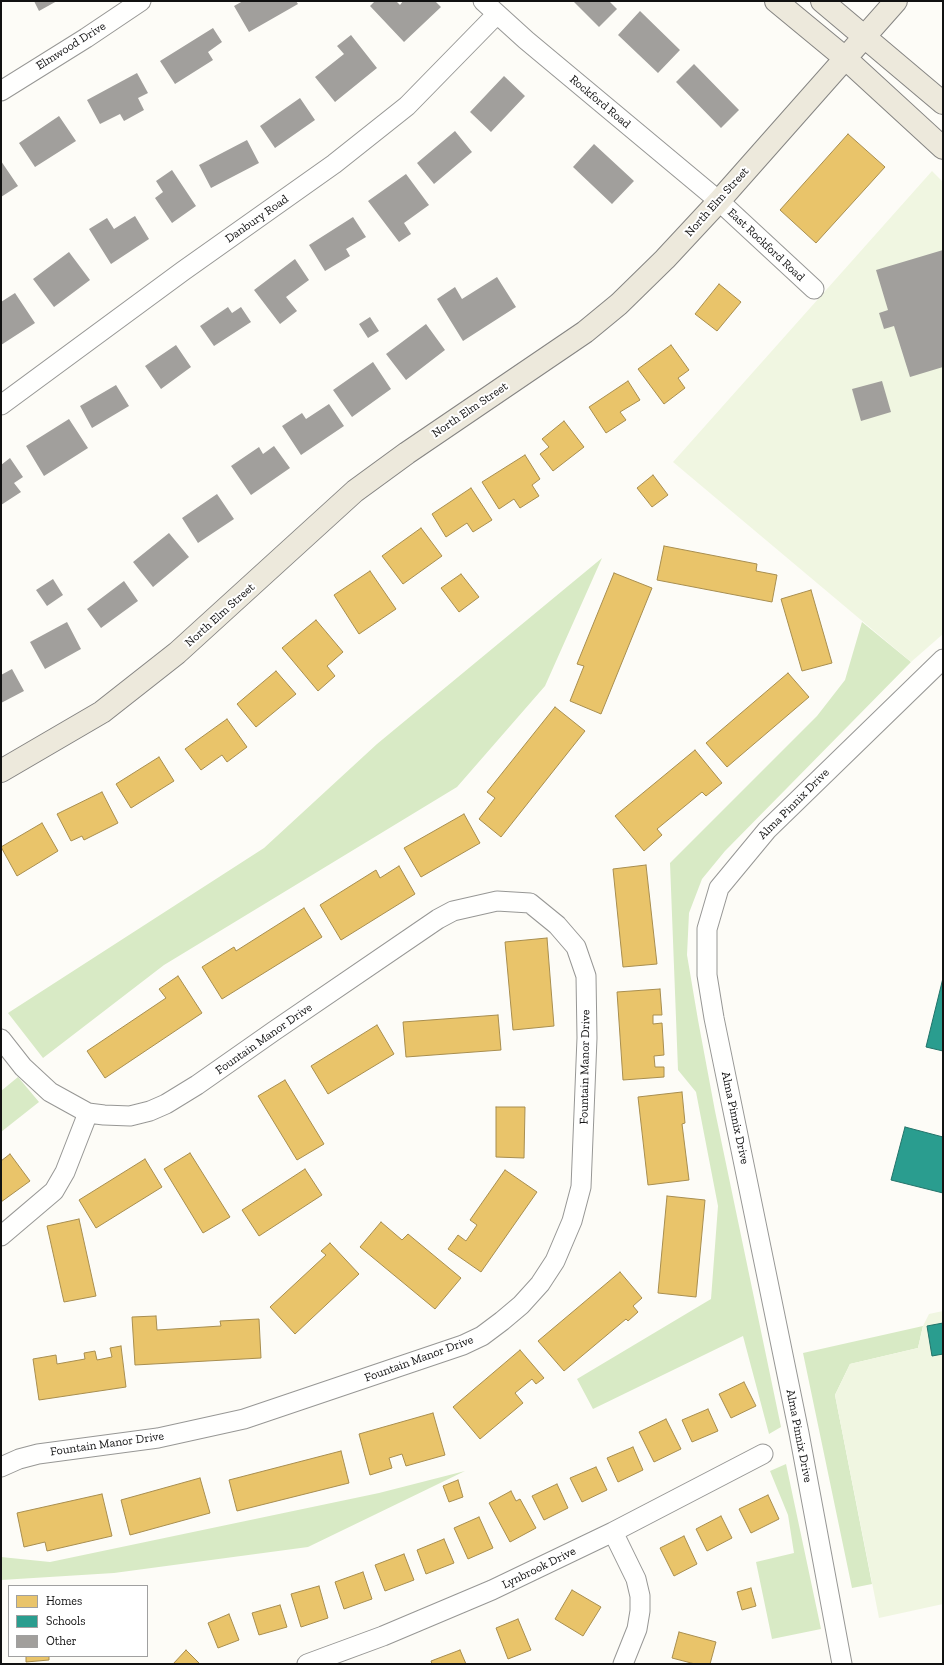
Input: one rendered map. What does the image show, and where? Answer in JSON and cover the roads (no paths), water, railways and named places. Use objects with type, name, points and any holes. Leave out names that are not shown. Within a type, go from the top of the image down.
[{"type":"main road","points":[[776,1],[845,58],[943,148]]},
{"type":"main road","points":[[822,1],[943,104]]},
{"type":"main road","name":"North Elm Street","points":[[1,771],[102,712],[177,653],[355,491],[407,453],[586,332],[619,304],[665,259],[719,201],[896,1]]},
{"type":"street","name":"Elmwood Drive","points":[[1,90],[86,38],[141,1]]},
{"type":"street","name":"Rockford Road","points":[[490,7],[719,201]]},
{"type":"street","name":"Danbury Road","points":[[1,405],[183,271],[334,164],[407,106],[490,7]]},
{"type":"street","name":"East Rockford Road","points":[[719,201],[814,289]]},
{"type":"street","name":"Alma Pinnix Drive","points":[[842,1664],[798,1433],[706,975],[707,929],[719,888],[767,830],[943,658]]},
{"type":"street","name":"Fountain Manor Drive","points":[[1,1039],[23,1067],[50,1092],[88,1112],[104,1115],[130,1116],[150,1112],[205,1080],[438,919],[453,911],[497,901],[530,903],[558,925],[576,947],[586,976],[587,1038],[581,1187],[572,1221],[555,1260],[540,1284],[521,1305],[502,1321],[482,1336],[463,1345],[244,1419],[151,1439],[38,1454],[19,1459],[1,1467]]},
{"type":"street","points":[[1,1236],[54,1191],[65,1172],[88,1112]]},
{"type":"street","name":"Lynbrook Drive","points":[[307,1664],[382,1636],[492,1590],[613,1532],[763,1454]]},
{"type":"street","points":[[613,1532],[636,1579],[640,1596],[640,1611],[637,1629],[622,1664]]}]
